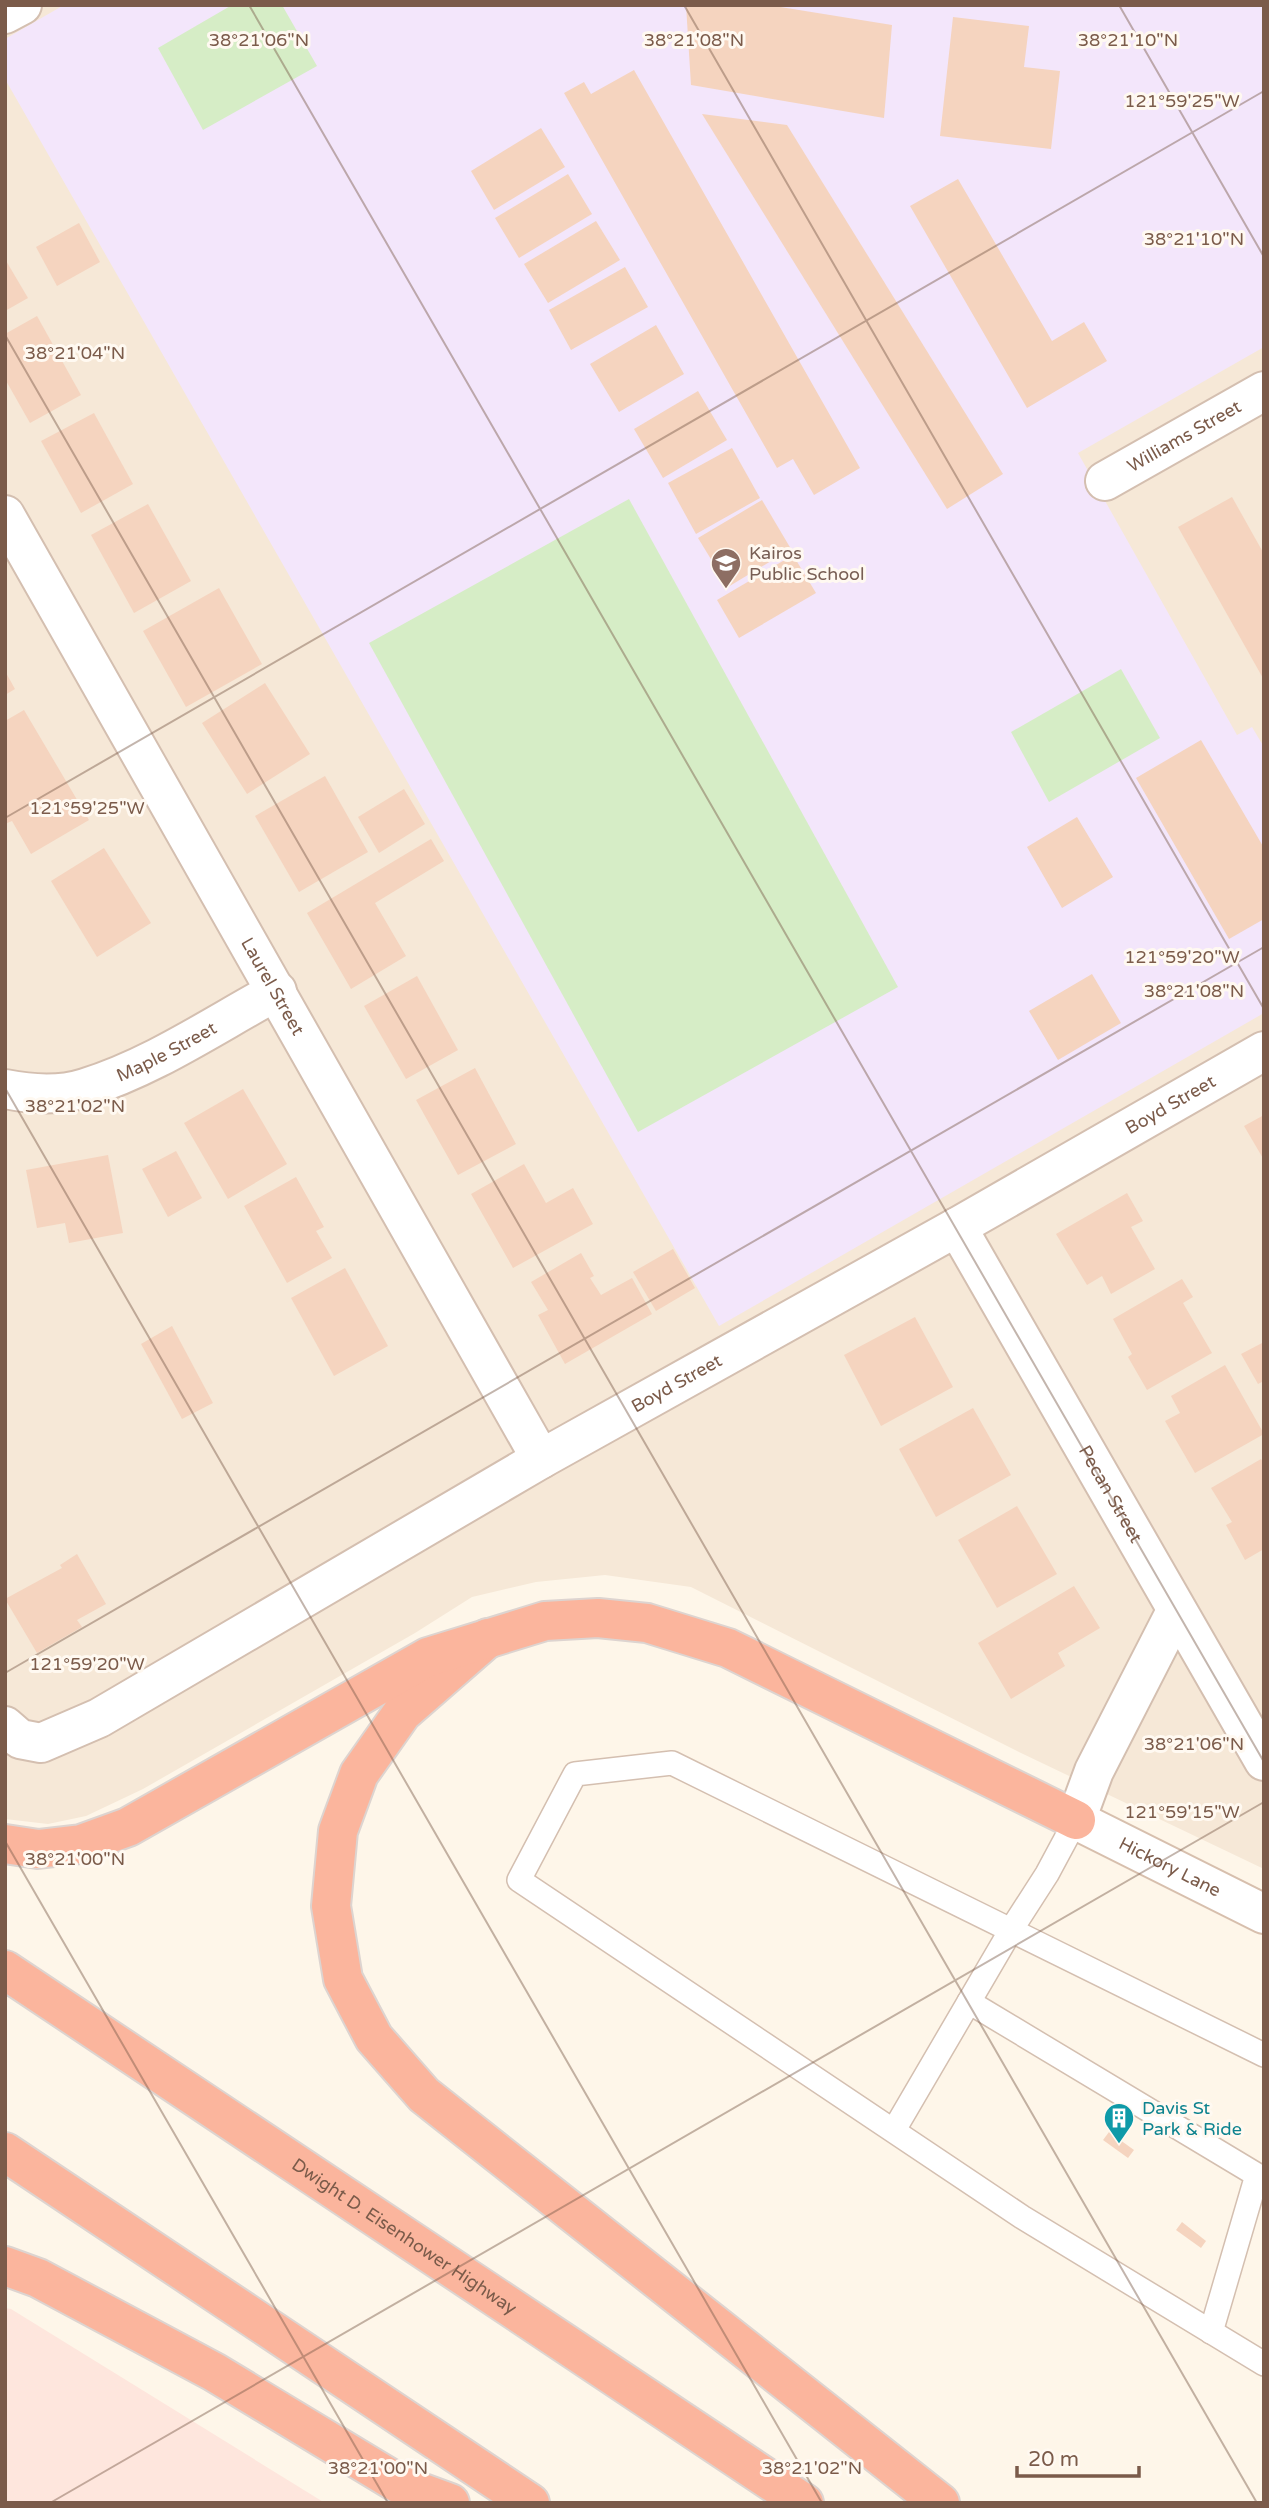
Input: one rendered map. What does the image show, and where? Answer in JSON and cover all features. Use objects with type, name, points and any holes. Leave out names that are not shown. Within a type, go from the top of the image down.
[{"type":"highway","points":[[5,1844],[38,1849],[81,1844],[128,1827],[428,1657],[545,1621],[598,1618],[647,1623],[728,1648],[1076,1819]]},
{"type":"highway","points":[[488,1638],[402,1713],[359,1774],[338,1831],[331,1906],[344,1979],[374,2038],[425,2095],[940,2503]]},
{"type":"highway","name":"Dwight D. Eisenhower Highway","points":[[5,1970],[804,2503]]},
{"type":"highway","points":[[5,2152],[530,2503]]},
{"type":"highway","points":[[5,2266],[38,2278],[214,2372],[401,2485],[450,2503]]},
{"type":"street","points":[[5,14],[22,5]]},
{"type":"street","name":"Williams Street","points":[[1105,481],[1264,391]]},
{"type":"street","name":"Laurel Street","points":[[5,515],[541,1459]]},
{"type":"street","name":"Maple Street","points":[[5,1089],[31,1094],[83,1089],[146,1064],[277,991]]},
{"type":"street","name":"Boyd Street","points":[[5,1726],[20,1739],[41,1743],[92,1721],[541,1459],[957,1227],[1264,1051]]},
{"type":"street","name":"Pecan Street","points":[[957,1227],[1264,1761]]},
{"type":"street","points":[[1076,1819],[1091,1777],[1176,1611]]},
{"type":"street","name":"Hickory Lane","points":[[1076,1819],[1264,1914]]},
{"type":"lane","points":[[1264,2055],[672,1762],[575,1774],[519,1880],[1022,2217],[1264,2364]]},
{"type":"lane","points":[[894,2130],[1011,1930],[1047,1874],[1076,1819]]},
{"type":"lane","points":[[969,2002],[1256,2175],[1211,2332]]},
{"type":"shaded area","points":[[14,5],[1264,5],[1264,1869],[1021,1753],[691,1587],[605,1575],[536,1582],[472,1597],[415,1633],[143,1789],[86,1816],[48,1824],[5,1819],[5,10]]},
{"type":"shaded area","name":"Kairos Public School","points":[[64,5],[1264,6],[1264,347],[1078,453],[1237,735],[1252,727],[1264,747],[1264,1013],[719,1326],[5,79],[5,39]]},
{"type":"shaded area","points":[[5,2308],[11,2309],[325,2503],[5,2503]]},
{"type":"green space","points":[[232,5],[282,5],[317,66],[203,130],[158,48]]},
{"type":"green space","points":[[629,499],[898,987],[638,1132],[369,643]]},
{"type":"green space","points":[[1121,669],[1160,738],[1049,802],[1011,732]]},
{"type":"building","points":[[686,5],[768,5],[892,25],[884,118],[691,85]]},
{"type":"building","points":[[953,17],[1029,26],[1024,67],[1060,71],[1051,149],[940,136]]},
{"type":"building","points":[[634,70],[860,468],[814,495],[793,459],[777,468],[564,93],[584,82],[591,94]]},
{"type":"building","points":[[702,114],[787,125],[1003,474],[947,509]]},
{"type":"building","points":[[541,128],[565,167],[494,210],[471,171]]},
{"type":"building","points":[[568,174],[592,214],[519,258],[495,218]]},
{"type":"building","points":[[958,179],[1052,341],[1084,322],[1107,361],[1027,408],[910,206]]},
{"type":"building","points":[[596,221],[620,260],[548,303],[524,264]]},
{"type":"building","points":[[79,223],[100,262],[57,286],[36,247]]},
{"type":"building","points":[[5,259],[28,298],[5,311]]},
{"type":"building","points":[[625,267],[648,307],[571,350],[549,310]]},
{"type":"building","points":[[37,316],[81,395],[30,423],[5,379],[5,334]]},
{"type":"building","points":[[656,325],[684,374],[619,412],[590,364]]},
{"type":"building","points":[[698,391],[727,440],[663,478],[634,429]]},
{"type":"building","points":[[94,413],[133,484],[81,513],[41,441]]},
{"type":"building","points":[[732,448],[760,498],[696,534],[668,483]]},
{"type":"building","points":[[1232,497],[1264,554],[1264,680],[1178,527]]},
{"type":"building","points":[[762,500],[791,549],[728,587],[698,538]]},
{"type":"building","points":[[148,504],[191,581],[134,613],[91,535]]},
{"type":"building","points":[[793,555],[816,593],[739,638],[717,600]]},
{"type":"building","points":[[219,588],[262,664],[186,707],[143,631]]},
{"type":"building","points":[[5,671],[15,689],[5,695]]},
{"type":"building","points":[[265,683],[310,754],[247,794],[202,723]]},
{"type":"building","points":[[24,710],[89,820],[31,854],[12,821],[5,824],[5,721]]},
{"type":"building","points":[[1201,740],[1264,848],[1264,919],[1229,939],[1136,778]]},
{"type":"building","points":[[325,776],[368,852],[299,892],[255,816]]},
{"type":"building","points":[[404,789],[425,824],[379,853],[358,817]]},
{"type":"building","points":[[1077,817],[1113,877],[1062,908],[1027,847]]},
{"type":"building","points":[[431,839],[444,861],[375,903],[406,956],[351,989],[307,913]]},
{"type":"building","points":[[104,848],[151,923],[97,957],[51,881]]},
{"type":"building","points":[[1092,974],[1121,1023],[1058,1060],[1029,1011]]},
{"type":"building","points":[[417,976],[458,1050],[406,1079],[364,1006]]},
{"type":"building","points":[[475,1068],[516,1144],[458,1175],[416,1100]]},
{"type":"building","points":[[243,1089],[287,1164],[228,1199],[184,1123]]},
{"type":"building","points":[[1264,1115],[1264,1160],[1244,1126]]},
{"type":"building","points":[[176,1151],[202,1198],[168,1217],[142,1169]]},
{"type":"building","points":[[108,1155],[123,1233],[69,1243],[65,1223],[37,1228],[26,1170]]},
{"type":"building","points":[[524,1164],[546,1203],[573,1188],[593,1224],[513,1268],[471,1194]]},
{"type":"building","points":[[296,1177],[324,1227],[316,1231],[332,1258],[287,1283],[244,1206]]},
{"type":"building","points":[[1127,1193],[1143,1221],[1131,1227],[1155,1269],[1111,1294],[1102,1276],[1087,1285],[1056,1234]]},
{"type":"building","points":[[673,1249],[695,1288],[656,1311],[633,1272]]},
{"type":"building","points":[[581,1253],[594,1276],[590,1278],[601,1295],[632,1278],[652,1314],[565,1364],[538,1315],[548,1310],[531,1282]]},
{"type":"building","points":[[345,1268],[388,1346],[334,1376],[291,1298]]},
{"type":"building","points":[[1182,1279],[1193,1297],[1183,1303],[1212,1353],[1147,1390],[1128,1357],[1132,1354],[1113,1319]]},
{"type":"building","points":[[915,1317],[953,1387],[881,1426],[844,1355]]},
{"type":"building","points":[[172,1326],[213,1403],[182,1419],[141,1344]]},
{"type":"building","points":[[1264,1342],[1264,1381],[1258,1384],[1241,1354]]},
{"type":"building","points":[[1225,1365],[1264,1434],[1195,1473],[1165,1421],[1180,1413],[1171,1396]]},
{"type":"building","points":[[973,1408],[1011,1475],[936,1517],[899,1449]]},
{"type":"building","points":[[1261,1459],[1264,1464],[1264,1549],[1245,1560],[1226,1525],[1232,1522],[1211,1488]]},
{"type":"building","points":[[1017,1506],[1057,1574],[997,1608],[958,1540]]},
{"type":"building","points":[[77,1554],[106,1604],[77,1620],[82,1627],[37,1653],[5,1599],[62,1568],[60,1565]]},
{"type":"building","points":[[1074,1586],[1100,1628],[1058,1653],[1065,1666],[1011,1699],[978,1643]]},
{"type":"building","name":"Davis St Park & Ride","points":[[1109,2132],[1134,2150],[1128,2158],[1103,2140]]},
{"type":"building","points":[[1182,2222],[1206,2241],[1201,2248],[1176,2230]]},
{"type":"place","name":"Kairos Public School","points":[[726,590]]},
{"type":"place","name":"Davis St Park & Ride","points":[[1119,2145]]}]
